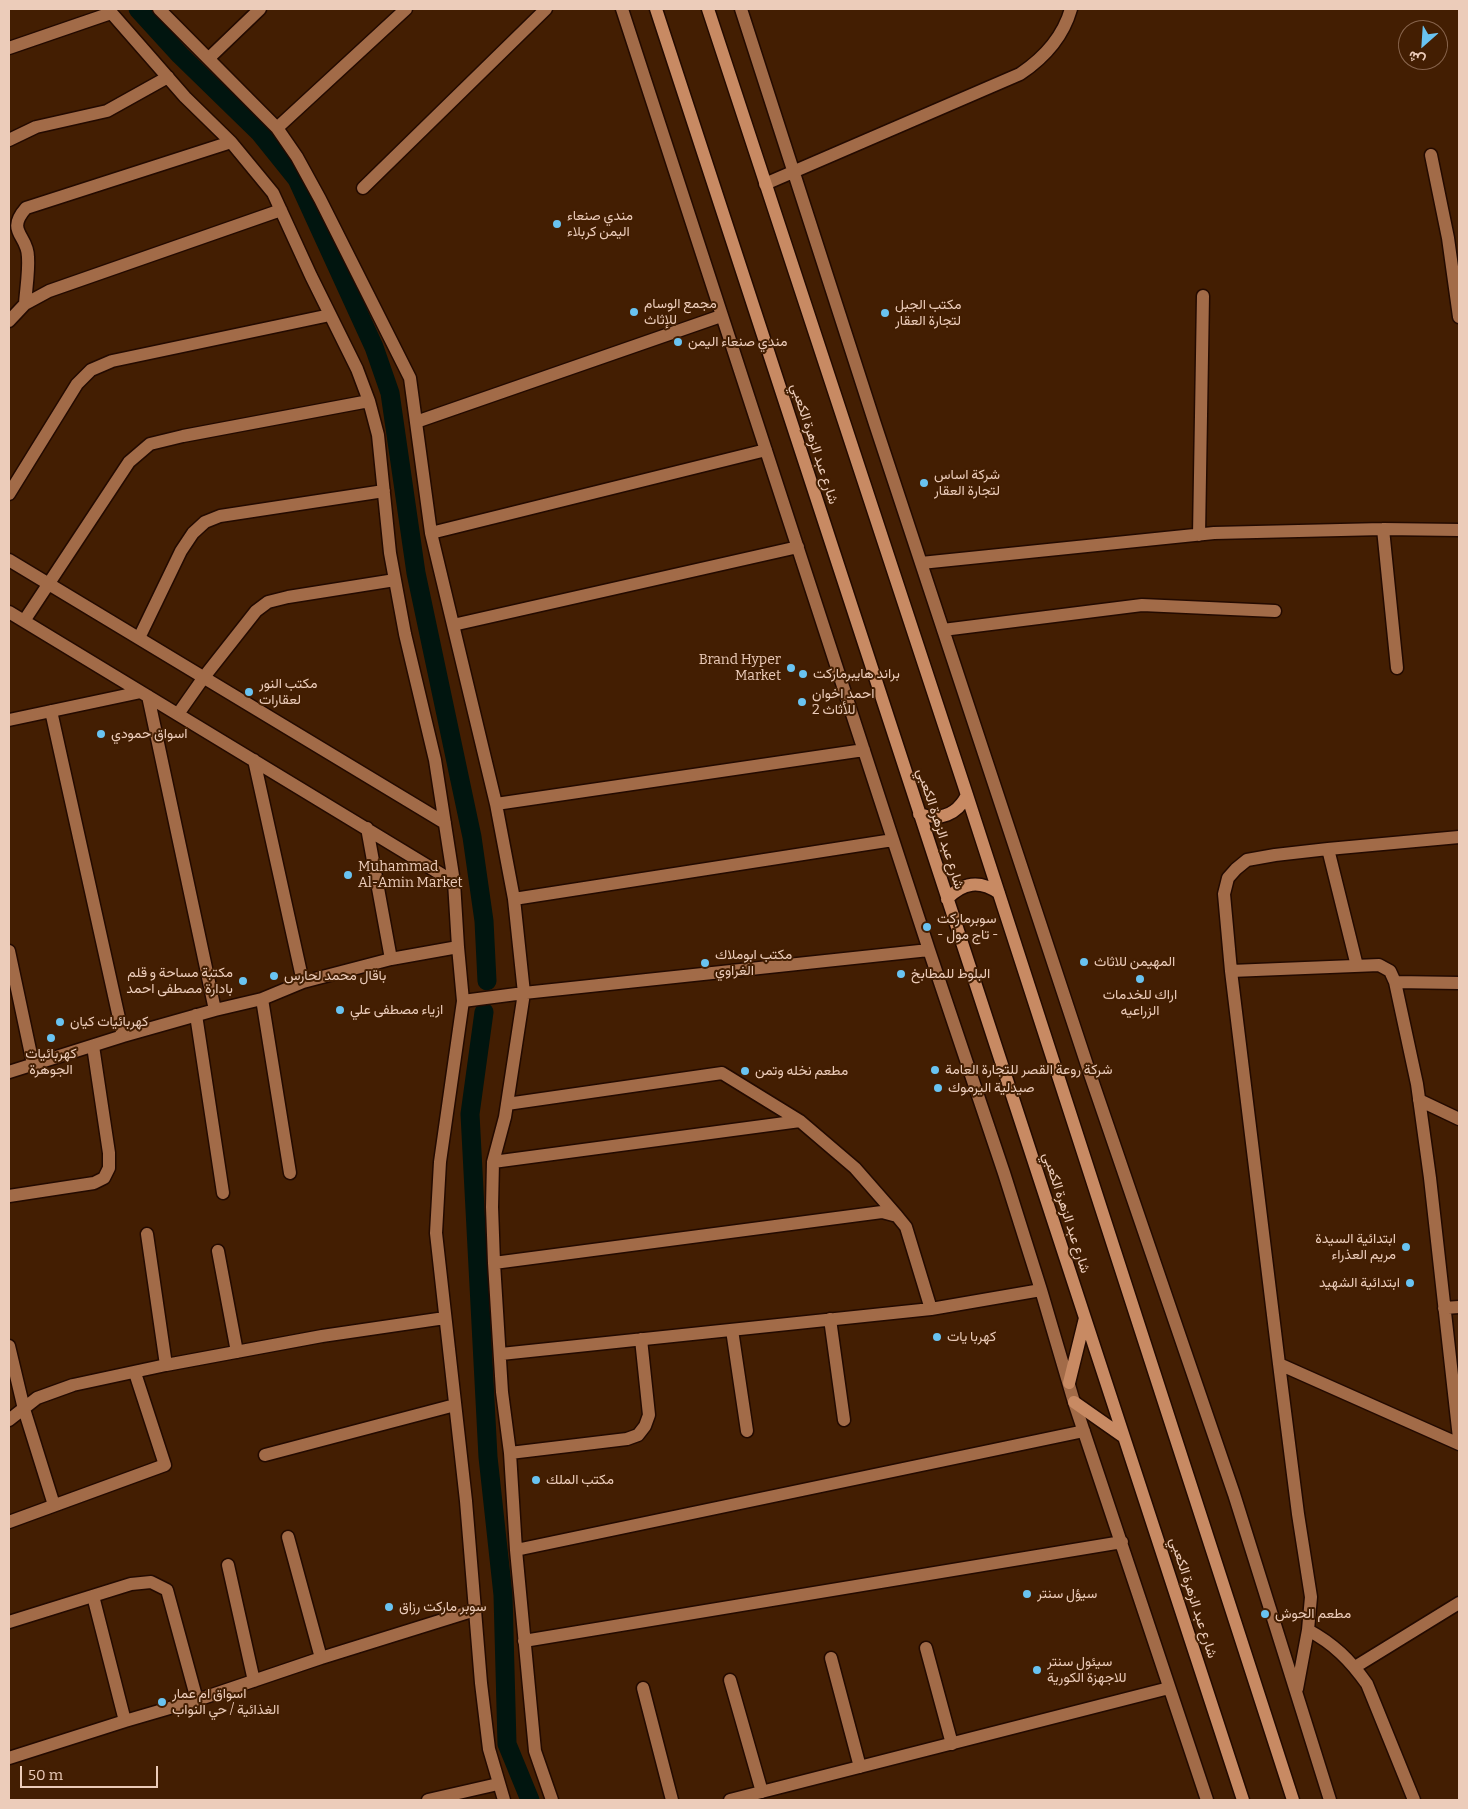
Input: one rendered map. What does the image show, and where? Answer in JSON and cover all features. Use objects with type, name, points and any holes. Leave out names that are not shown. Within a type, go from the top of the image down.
[{"type":"main road","name":"شارع عبد الزهرة الكعبي","points":[[656,9],[1244,1800]]},
{"type":"main road","points":[[708,9],[967,795],[1293,1800]]},
{"type":"main road","points":[[919,814],[938,818],[948,816],[963,804],[967,795]]},
{"type":"main road","points":[[947,899],[962,886],[972,884],[982,884],[999,893]]},
{"type":"main road","points":[[1069,1383],[1085,1318]]},
{"type":"main road","points":[[1074,1402],[1124,1437]]},
{"type":"street","points":[[159,9],[277,128],[297,157],[410,378],[431,533],[496,804],[514,899],[524,993],[507,1104],[493,1162],[492,1207],[502,1392],[510,1453],[516,1550],[535,1751],[552,1800]]},
{"type":"street","points":[[209,58],[260,9]]},
{"type":"street","points":[[277,128],[406,9]]},
{"type":"street","points":[[363,188],[546,9]]},
{"type":"street","points":[[622,9],[1041,1290],[1074,1402],[1207,1800]]},
{"type":"street","points":[[741,9],[1090,1074],[1234,1494],[1330,1800]]},
{"type":"street","points":[[765,184],[1020,74],[1033,66],[1054,44],[1062,31],[1071,9]]},
{"type":"street","points":[[9,48],[110,11],[168,77],[231,142],[273,193],[357,370],[369,401],[378,435],[390,553],[405,634],[435,760],[454,882],[463,1001],[440,1162],[436,1233],[466,1501],[481,1683],[489,1749],[504,1800]]},
{"type":"street","points":[[9,140],[36,127],[107,111],[168,77]]},
{"type":"street","points":[[25,304],[28,255],[17,228],[18,216],[26,208],[231,142]]},
{"type":"street","points":[[1431,155],[1454,236],[1459,317]]},
{"type":"street","points":[[9,321],[25,304],[49,291],[281,210]]},
{"type":"street","points":[[1199,535],[1203,296]]},
{"type":"street","points":[[9,494],[77,384],[91,370],[112,361],[330,315]]},
{"type":"street","points":[[416,422],[721,316]]},
{"type":"street","points":[[24,621],[129,462],[150,444],[182,436],[369,401]]},
{"type":"street","points":[[431,533],[766,450]]},
{"type":"street","points":[[139,638],[181,551],[193,533],[205,522],[220,516],[384,491]]},
{"type":"street","points":[[921,563],[1199,535],[1383,529],[1459,530]]},
{"type":"street","points":[[1383,529],[1397,668]]},
{"type":"street","points":[[453,625],[798,547]]},
{"type":"street","points":[[9,560],[445,823]]},
{"type":"street","points":[[178,714],[204,677],[256,611],[268,602],[288,597],[395,580]]},
{"type":"street","points":[[943,630],[1142,605],[1275,611]]},
{"type":"street","points":[[9,612],[454,882]]},
{"type":"street","points":[[9,720],[144,694]]},
{"type":"street","points":[[144,694],[215,1010]]},
{"type":"street","points":[[51,711],[123,1036]]},
{"type":"street","points":[[496,804],[864,750]]},
{"type":"street","points":[[254,760],[304,982]]},
{"type":"street","points":[[367,828],[391,959]]},
{"type":"street","points":[[1296,1692],[1308,1630],[1311,1597],[1298,1514],[1279,1364],[1231,971],[1224,894],[1228,878],[1247,860],[1328,849],[1459,837]]},
{"type":"street","points":[[514,899],[893,840]]},
{"type":"street","points":[[1328,849],[1357,966]]},
{"type":"street","points":[[9,1072],[123,1036],[196,1015],[262,999],[304,982],[391,959],[458,947]]},
{"type":"street","points":[[463,1001],[929,950]]},
{"type":"street","points":[[9,951],[33,1064]]},
{"type":"street","points":[[1231,971],[1379,965],[1390,972],[1395,982],[1419,1100],[1430,1178],[1459,1438]]},
{"type":"street","points":[[1395,982],[1459,983]]},
{"type":"street","points":[[262,999],[290,1173]]},
{"type":"street","points":[[196,1015],[223,1193]]},
{"type":"street","points":[[9,1196],[94,1183],[104,1178],[109,1168],[109,1153],[93,1046]]},
{"type":"street","points":[[507,1104],[722,1073],[800,1121],[855,1168],[906,1227],[931,1309]]},
{"type":"street","points":[[1419,1100],[1459,1118]]},
{"type":"street","points":[[493,1162],[800,1121]]},
{"type":"street","points":[[494,1263],[882,1212],[897,1216]]},
{"type":"street","points":[[147,1234],[166,1365]]},
{"type":"street","points":[[218,1251],[237,1352]]},
{"type":"street","points":[[500,1354],[931,1309],[1041,1290]]},
{"type":"street","points":[[1444,1308],[1459,1307]]},
{"type":"street","points":[[9,1420],[36,1398],[73,1385],[166,1365],[322,1336],[445,1318]]},
{"type":"street","points":[[830,1319],[844,1420]]},
{"type":"street","points":[[732,1330],[747,1431]]},
{"type":"street","points":[[510,1453],[614,1441],[638,1434],[645,1426],[649,1415],[641,1339]]},
{"type":"street","points":[[9,1346],[24,1409],[54,1505]]},
{"type":"street","points":[[1279,1364],[1459,1444]]},
{"type":"street","points":[[9,1522],[165,1466],[135,1373]]},
{"type":"street","points":[[265,1455],[454,1405]]},
{"type":"street","points":[[516,1550],[1084,1431]]},
{"type":"street","points":[[288,1538],[321,1658]]},
{"type":"street","points":[[524,1641],[1122,1542]]},
{"type":"street","points":[[228,1565],[254,1681]]},
{"type":"street","points":[[9,1622],[131,1584],[151,1582],[166,1590],[197,1700]]},
{"type":"street","points":[[93,1596],[125,1721]]},
{"type":"street","points":[[1355,1667],[1459,1604]]},
{"type":"street","points":[[9,1758],[197,1700],[321,1658],[475,1610]]},
{"type":"street","points":[[1308,1630],[1328,1641],[1355,1667],[1367,1684],[1414,1800]]},
{"type":"street","points":[[926,1648],[952,1744]]},
{"type":"street","points":[[831,1658],[860,1767]]},
{"type":"street","points":[[730,1680],[762,1792]]},
{"type":"street","points":[[643,1688],[672,1800]]},
{"type":"street","points":[[730,1800],[1169,1688]]},
{"type":"street","points":[[428,1800],[498,1784]]},
{"type":"waterway","points":[[138,9],[180,55],[260,133],[297,179],[374,347],[390,393],[416,573],[472,837],[484,921],[487,981]]},
{"type":"waterway","points":[[484,1012],[470,1114],[488,1457],[503,1595],[507,1744],[530,1800]]},
{"type":"place","name":"مندي صنعاء اليمن كربلاء","points":[[557,224]]},
{"type":"place","name":"مجمع الوسام للإثاث","points":[[634,312]]},
{"type":"place","name":"مكتب الجبل لتجارة العقار","points":[[885,313]]},
{"type":"place","name":"مندي صنعاء اليمن","points":[[678,342]]},
{"type":"place","name":"شركة اساس لتجارة العقار","points":[[924,483]]},
{"type":"place","name":"Brand Hyper Market","points":[[791,668]]},
{"type":"place","name":"براند هايبرماركت","points":[[803,674]]},
{"type":"place","name":"مكتب النور لعقارات","points":[[249,692]]},
{"type":"place","name":"احمد اخوان 2 للأثاث","points":[[802,702]]},
{"type":"place","name":"اسواق حمودي","points":[[101,734]]},
{"type":"place","name":"Muhammad Al-Amin Market","points":[[348,875]]},
{"type":"place","name":"سوبرماركت - تاج مول -","points":[[927,927]]},
{"type":"place","name":"المهيمن للاثاث","points":[[1084,962]]},
{"type":"place","name":"مكتب ابوملاك الغراوي","points":[[705,963]]},
{"type":"place","name":"البلوط للمطابخ","points":[[901,974]]},
{"type":"place","name":"باقال محمد لحارس","points":[[274,976]]},
{"type":"place","name":"اراك للخدمات الزراعيه","points":[[1140,979]]},
{"type":"place","name":"مكتبة مساحة و قلم بادارة مصطفى احمد","points":[[243,981]]},
{"type":"place","name":"ازياء مصطفى علي","points":[[340,1010]]},
{"type":"place","name":"كهربائيات كيان","points":[[60,1022]]},
{"type":"place","name":"كهربائيات الجوهرة","points":[[51,1038]]},
{"type":"place","name":"شركة روعة القصر للتجارة العامة","points":[[935,1070]]},
{"type":"place","name":"مطعم نخله وتمن","points":[[745,1071]]},
{"type":"place","name":"صيدلية اليرموك","points":[[938,1088]]},
{"type":"place","name":"ابتدائية السيدة مريم العذراء","points":[[1406,1247]]},
{"type":"place","name":"ابتدائية الشهيد","points":[[1410,1283]]},
{"type":"place","name":"كهربا يات","points":[[937,1337]]},
{"type":"place","name":"مكتب الملك","points":[[536,1480]]},
{"type":"place","name":"سيؤل سنتر","points":[[1027,1594]]},
{"type":"place","name":"سوبر ماركت رزاق","points":[[389,1607]]},
{"type":"place","name":"مطعم الحوش","points":[[1265,1614]]},
{"type":"place","name":"سيئول سنتر للاجهزة الكورية","points":[[1037,1670]]},
{"type":"place","name":"اسواق ام عمار الغذائية / حي النواب","points":[[162,1702]]}]
